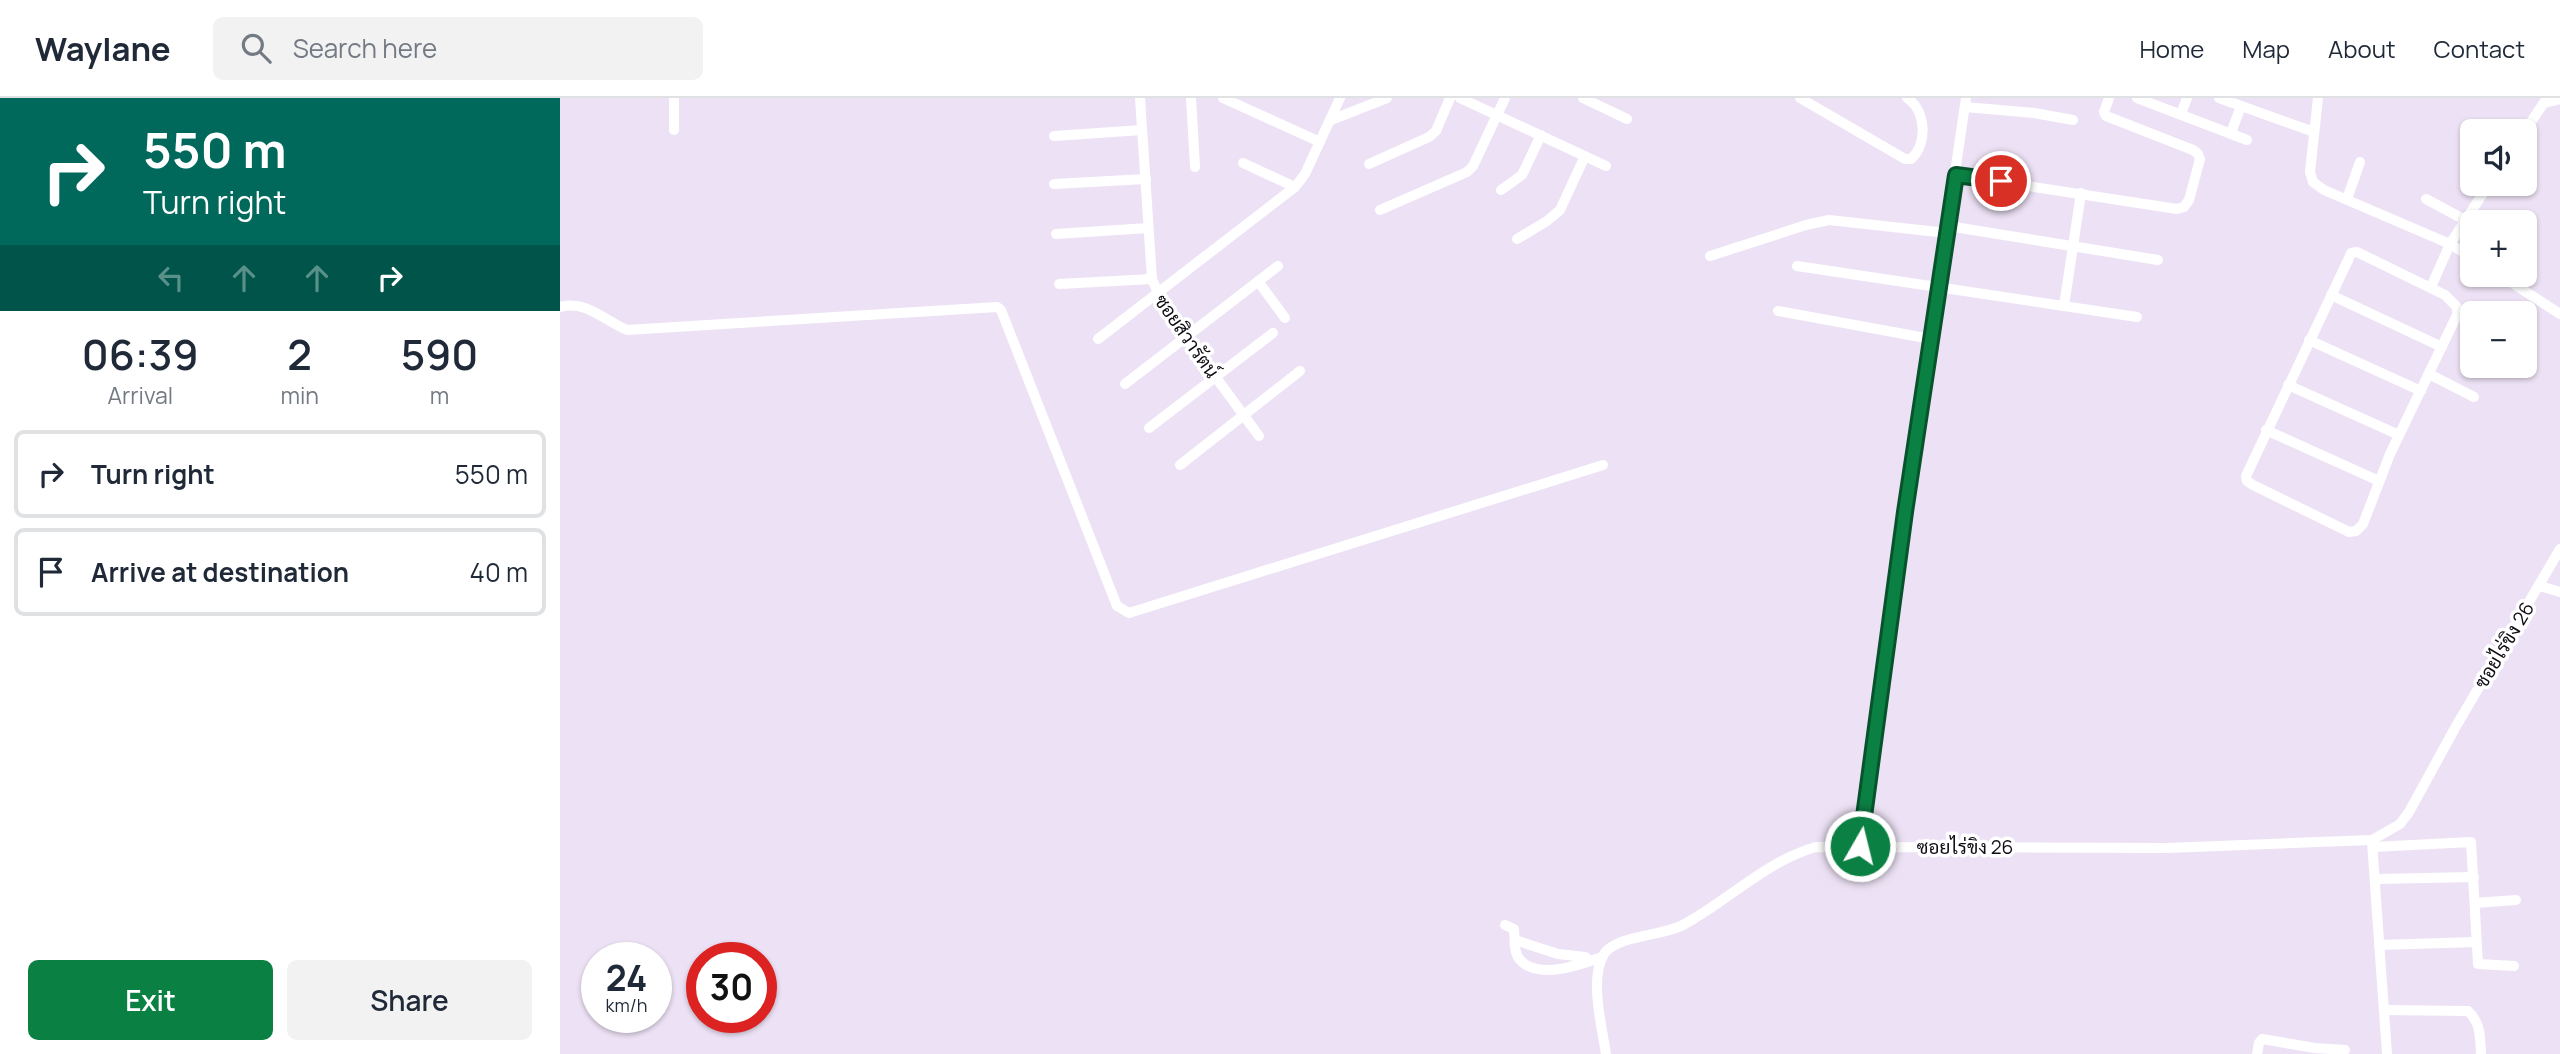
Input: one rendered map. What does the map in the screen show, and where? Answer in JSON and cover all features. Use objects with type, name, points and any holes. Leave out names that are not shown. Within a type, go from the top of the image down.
[{"type":"street","points":[[674,98],[674,130]]},
{"type":"street","name":"ซอยสิวารัตน์","points":[[1140,98],[1152,279],[1157,293],[1186,337],[1259,436]]},
{"type":"street","points":[[1191,98],[1195,167]]},
{"type":"street","points":[[1223,98],[1320,142]]},
{"type":"street","points":[[1098,339],[1295,187],[1305,174],[1340,98]]},
{"type":"street","points":[[1331,120],[1387,98]]},
{"type":"street","points":[[1368,164],[1429,137],[1436,131],[1450,98]]},
{"type":"street","points":[[1460,98],[1606,166]]},
{"type":"street","points":[[1380,210],[1466,172],[1473,166],[1505,98]]},
{"type":"street","points":[[1583,98],[1627,119]]},
{"type":"street","points":[[1800,98],[1905,159],[1911,159],[1919,149],[1922,138],[1917,106],[1907,98]]},
{"type":"street","points":[[1956,175],[2177,209],[2184,207],[2189,200],[2199,154],[2106,116],[2104,112],[2109,98]]},
{"type":"street","points":[[2181,114],[2186,98]]},
{"type":"street","points":[[2219,98],[2314,132]]},
{"type":"street","points":[[2318,98],[2310,172],[2313,182],[2324,190],[2460,250]]},
{"type":"street","points":[[2142,99],[2247,139]]},
{"type":"street","points":[[2533,119],[2545,101],[2560,99]]},
{"type":"street","points":[[1860,846],[1930,339],[1966,102],[2073,120]]},
{"type":"street","points":[[2231,133],[2241,106]]},
{"type":"street","points":[[1054,136],[1142,130]]},
{"type":"street","points":[[1501,190],[1522,175],[1541,135]]},
{"type":"street","points":[[1517,239],[1560,210],[1585,156]]},
{"type":"street","points":[[2347,199],[2360,162]]},
{"type":"street","points":[[1244,163],[1295,187]]},
{"type":"street","points":[[1054,184],[1146,179]]},
{"type":"street","points":[[2064,306],[2081,193]]},
{"type":"street","points":[[2426,199],[2460,217]]},
{"type":"street","points":[[1710,256],[1829,220],[1947,230],[2158,260]]},
{"type":"street","points":[[1056,234],[1148,228]]},
{"type":"street","points":[[2431,287],[2460,228]]},
{"type":"street","points":[[2357,252],[2431,287],[2445,295],[2457,307],[2457,315],[2399,435],[2363,524],[2356,531],[2350,532],[2247,481],[2246,476],[2331,295],[2351,253],[2357,252]]},
{"type":"street","points":[[1125,384],[1278,266]]},
{"type":"street","points":[[1797,267],[2137,317]]},
{"type":"street","points":[[1059,284],[1152,279]]},
{"type":"street","points":[[1258,281],[1285,318]]},
{"type":"street","points":[[2518,287],[2560,314]]},
{"type":"street","points":[[2331,295],[2442,347]]},
{"type":"street","points":[[560,307],[587,307],[627,330],[997,307],[1001,310],[1117,606],[1129,613],[1603,465]]},
{"type":"street","points":[[1777,311],[1930,339]]},
{"type":"street","points":[[1149,428],[1273,333]]},
{"type":"street","points":[[2309,340],[2421,391]]},
{"type":"street","points":[[1180,465],[1300,371]]},
{"type":"street","points":[[2429,374],[2474,397]]},
{"type":"street","points":[[2288,385],[2399,435]]},
{"type":"street","points":[[2266,430],[2379,481]]},
{"type":"street","name":"ซอยไร่ขิง 26","points":[[1515,940],[1520,960],[1528,966],[1559,970],[1575,967],[1602,957],[1614,945],[1682,926],[1798,852],[1816,847],[2167,849],[2373,842],[2400,824],[2409,812],[2560,550]]},
{"type":"street","points":[[2540,586],[2560,592]]},
{"type":"street","points":[[2387,1054],[2373,842],[2469,841],[2472,845],[2478,964],[2514,966]]},
{"type":"street","points":[[2376,879],[2474,877]]},
{"type":"street","points":[[2475,903],[2516,900]]},
{"type":"street","points":[[1505,925],[1514,929],[1515,940],[1558,954],[1584,957],[1590,961]]},
{"type":"street","points":[[2378,945],[2476,942]]},
{"type":"street","points":[[1602,957],[1598,968],[1597,991],[1606,1054]]},
{"type":"street","points":[[2384,1010],[2468,1011],[2476,1018],[2481,1054]]},
{"type":"street","points":[[2257,1054],[2259,1043],[2263,1039],[2345,1050]]},
{"type":"route","points":[[1860,846],[1905,512],[1956,175],[2001,181]]}]
